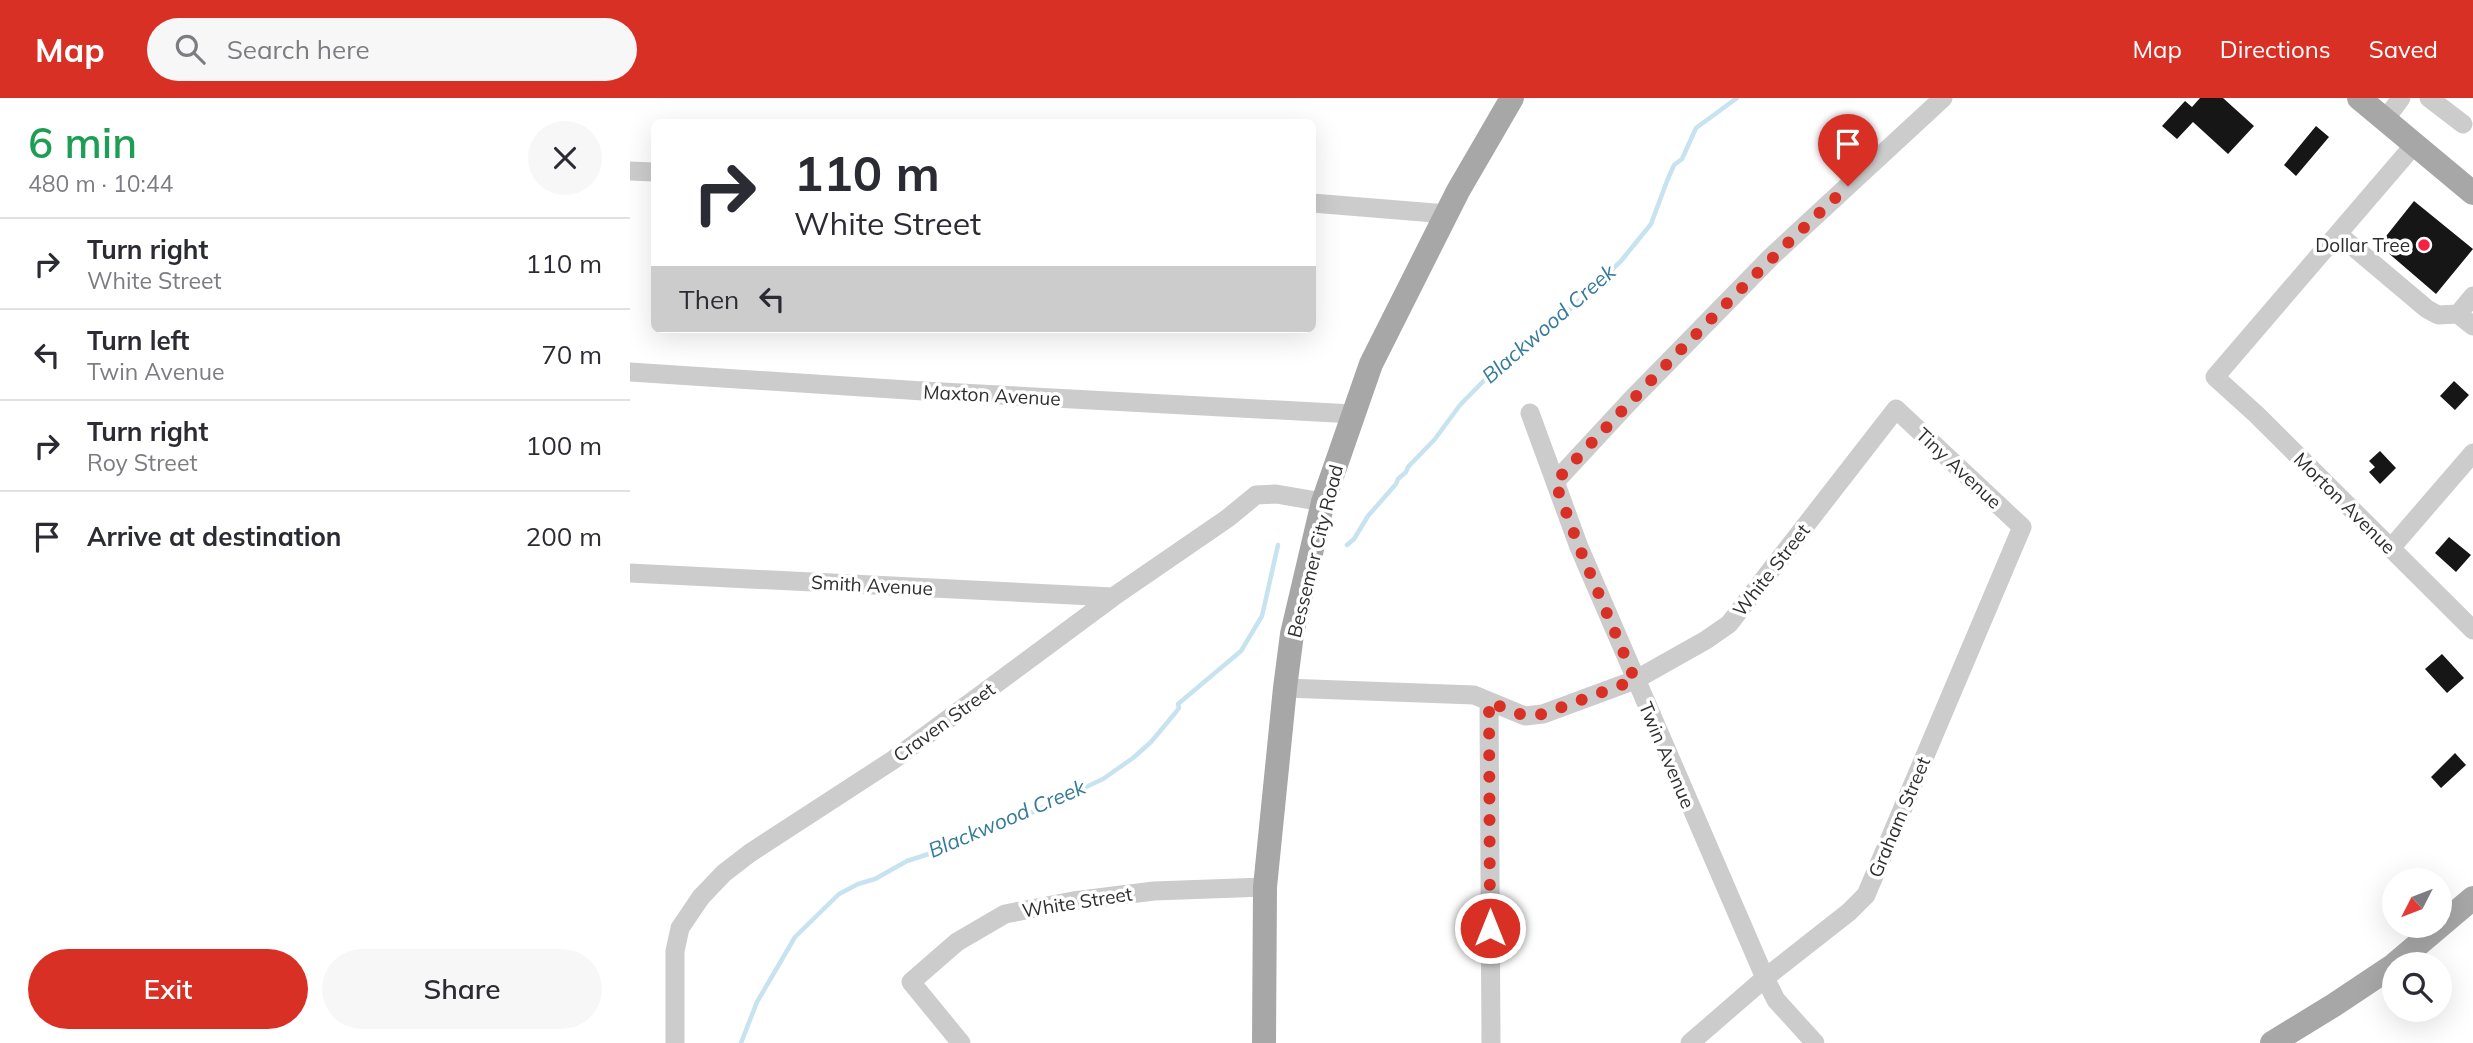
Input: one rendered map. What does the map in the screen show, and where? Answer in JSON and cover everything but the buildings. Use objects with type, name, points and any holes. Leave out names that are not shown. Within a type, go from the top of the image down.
[{"type":"main road","name":"Bessemer City Road","points":[[1264,1043],[1265,887],[1285,688],[1292,634],[1323,502],[1371,364],[1447,214],[1512,98]]},
{"type":"main road","points":[[2358,98],[2473,193]]},
{"type":"main road","points":[[2409,952],[2473,898]]},
{"type":"main road","points":[[2272,1043],[2334,1006],[2382,972]]},
{"type":"street","points":[[1555,482],[1631,400],[1772,257],[1943,98]]},
{"type":"street","points":[[2385,120],[2401,98]]},
{"type":"street","points":[[2429,98],[2463,124]]},
{"type":"street","points":[[2414,145],[2338,234],[2427,309],[2438,315],[2466,320],[2473,296]]},
{"type":"street","points":[[630,171],[651,172]]},
{"type":"street","points":[[1316,203],[1447,214]]},
{"type":"street","name":"Morton Avenue","points":[[2338,234],[2215,377],[2257,415],[2473,631]]},
{"type":"street","name":"Maxton Avenue","points":[[630,372],[1353,414]]},
{"type":"street","name":"Tiny Avenue","points":[[1896,409],[2022,527]]},
{"type":"street","name":"White Street","points":[[1285,688],[1474,695],[1525,716],[1543,714],[1635,680],[1729,624],[1896,409]]},
{"type":"street","name":"Twin Avenue","points":[[1530,413],[1579,547],[1765,978],[1776,1000],[1815,1043]]},
{"type":"street","points":[[2391,548],[2473,453]]},
{"type":"street","name":"Craven Street","points":[[675,1043],[675,951],[680,928],[708,889],[724,873],[750,853],[893,760],[1256,495],[1276,494],[1323,502]]},
{"type":"street","name":"Graham Street","points":[[1690,1043],[1866,895],[2022,527]]},
{"type":"street","name":"Smith Avenue","points":[[630,573],[1113,597]]},
{"type":"street","points":[[1489,702],[1491,1043]]},
{"type":"street","name":"White Street","points":[[961,1043],[911,982],[957,943],[1005,914],[1073,901],[1154,891],[1265,887]]},
{"type":"waterway","name":"Blackwood Creek","points":[[1347,545],[1460,405],[1510,354],[1546,332],[1621,261],[1651,224],[1674,165],[1682,159],[1696,128],[1737,98]]},
{"type":"waterway","name":"Blackwood Creek","points":[[741,1043],[757,1002],[795,937],[839,894],[875,879],[907,861],[1020,818],[1103,779],[1151,742],[1179,708],[1178,704],[1241,651],[1262,616],[1278,545]]},
{"type":"place","name":"Dollar Tree","points":[[2424,245]]},
{"type":"route","points":[[1490,928],[1489,702],[1525,716],[1543,714],[1635,680],[1555,482],[1631,400],[1772,257],[1848,186]]}]
